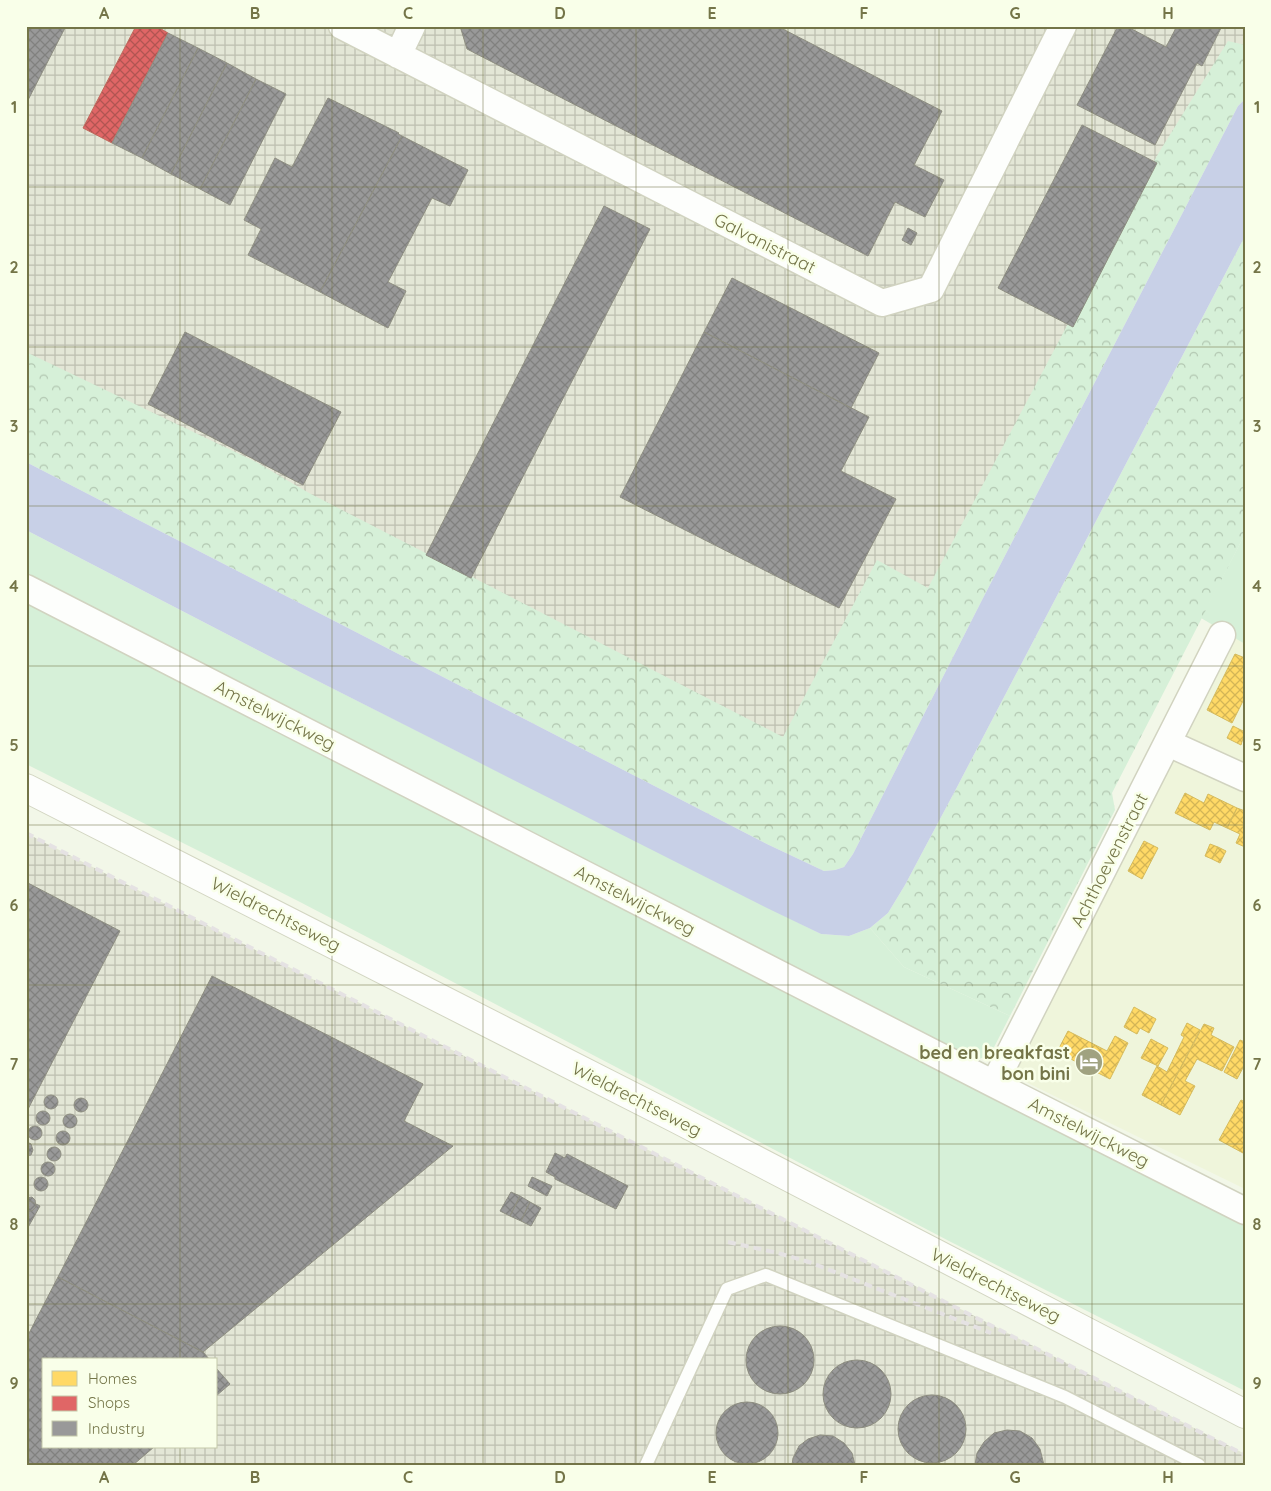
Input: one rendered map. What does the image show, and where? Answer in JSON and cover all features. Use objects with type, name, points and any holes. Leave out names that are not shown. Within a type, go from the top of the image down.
[{"type":"street","name":"Galvanistraat","points":[[342,26],[882,303],[931,289],[1063,26]]},
{"type":"street","points":[[398,55],[412,26]]},
{"type":"street","name":"Amstelwijckweg","points":[[26,588],[1245,1211]]},
{"type":"street","name":"Achthoevenstraat","points":[[994,1084],[1222,635]]},
{"type":"street","points":[[1168,742],[1245,778]]},
{"type":"street","name":"Wieldrechtseweg","points":[[26,788],[675,1118],[1245,1414]]},
{"type":"lane","points":[[646,1465],[727,1289],[766,1275],[1065,1397],[1199,1465]]},
{"type":"shaded area","points":[[26,26],[1245,26],[1245,53],[841,797],[26,384]]},
{"type":"shaded area","points":[[1215,616],[1245,630],[1245,1189],[991,1065]]},
{"type":"shaded area","points":[[26,833],[1245,1454],[1245,1465],[26,1465]]},
{"type":"green space","points":[[1228,41],[1245,45],[1245,99],[1238,106],[982,600],[853,854],[844,867],[824,871],[769,845],[26,462],[26,352],[256,462],[309,493],[783,737],[877,560],[928,588],[1158,154]]},
{"type":"green space","points":[[1245,236],[1245,534],[1112,793],[1115,810],[1010,1016],[904,967],[870,928],[888,913],[905,885]]},
{"type":"green space","points":[[26,530],[294,669],[821,934],[849,936],[870,928],[904,967],[1010,1016],[990,1055],[976,1060],[526,829],[26,576]]},
{"type":"green space","points":[[1245,534],[1245,644],[1201,618]]},
{"type":"green space","points":[[26,601],[1245,1224],[1245,1391],[949,1241],[300,902],[26,764]]},
{"type":"water","points":[[1245,99],[1245,236],[905,885],[888,913],[870,928],[849,936],[821,934],[767,908],[294,669],[26,530],[26,462],[769,845],[824,871],[844,867],[853,854],[982,600],[1238,106]]},
{"type":"building: Homes","points":[[1235,654],[1245,658],[1245,697],[1232,723],[1207,710]]},
{"type":"building: Homes","points":[[1233,726],[1245,732],[1241,745],[1227,738]]},
{"type":"building: Homes","points":[[1185,793],[1204,803],[1208,794],[1237,808],[1227,828],[1214,822],[1210,830],[1175,813]]},
{"type":"building: Homes","points":[[1237,808],[1245,811],[1245,847],[1236,843],[1240,834],[1227,828]]},
{"type":"building: Homes","points":[[1144,841],[1158,848],[1142,879],[1128,871]]},
{"type":"building: Homes","points":[[1210,844],[1218,847],[1212,859],[1205,856]]},
{"type":"building: Homes","points":[[1218,847],[1226,851],[1220,863],[1212,859]]},
{"type":"building: Homes","points":[[1134,1007],[1156,1019],[1149,1033],[1140,1028],[1137,1034],[1124,1027]]},
{"type":"building: Homes","points":[[1187,1023],[1200,1030],[1161,1105],[1142,1095],[1157,1066],[1167,1072],[1184,1037],[1181,1035]]},
{"type":"building: Homes","points":[[1204,1024],[1214,1028],[1211,1035],[1234,1047],[1222,1071],[1197,1059],[1185,1081],[1195,1086],[1180,1115],[1161,1105]]},
{"type":"building: Homes","points":[[1068,1031],[1107,1051],[1115,1036],[1128,1043],[1110,1079],[1057,1052]]},
{"type":"building: Homes","points":[[1151,1039],[1168,1048],[1158,1066],[1141,1058]]},
{"type":"building: Homes","points":[[1240,1040],[1245,1042],[1245,1064],[1237,1079],[1224,1072]]},
{"type":"building: Homes","points":[[1241,1100],[1245,1102],[1245,1149],[1243,1153],[1219,1140]]},
{"type":"building: Shops","points":[[136,26],[156,26],[168,33],[112,143],[83,128]]},
{"type":"building: Industry","points":[[26,26],[66,26],[26,104]]},
{"type":"building: Industry","points":[[460,26],[777,26],[942,111],[914,165],[944,180],[925,217],[895,202],[868,256],[467,49]]},
{"type":"building: Industry","points":[[1118,26],[1126,26],[1166,47],[1177,26],[1222,26],[1202,66],[1197,63],[1155,145],[1077,105]]},
{"type":"building: Industry","points":[[168,33],[198,48],[142,158],[112,143]]},
{"type":"building: Industry","points":[[198,48],[227,63],[171,174],[142,158]]},
{"type":"building: Industry","points":[[227,63],[256,79],[200,189],[171,174]]},
{"type":"building: Industry","points":[[256,79],[286,94],[230,205],[200,189]]},
{"type":"building: Industry","points":[[328,98],[402,136],[320,292],[248,255],[261,229],[244,220],[275,158],[292,167]]},
{"type":"building: Industry","points":[[1082,125],[1157,163],[1073,327],[998,288]]},
{"type":"building: Industry","points":[[402,136],[468,170],[450,206],[432,198],[388,282],[406,291],[388,328],[320,292]]},
{"type":"building: Industry","points":[[604,206],[650,229],[471,578],[426,555]]},
{"type":"building: Industry","points":[[908,228],[917,233],[911,245],[902,240]]},
{"type":"building: Industry","points":[[732,278],[879,353],[851,408],[704,332]]},
{"type":"building: Industry","points":[[185,332],[341,412],[303,485],[148,404]]},
{"type":"building: Industry","points":[[704,332],[869,417],[841,471],[896,499],[839,608],[620,497]]},
{"type":"building: Industry","points":[[26,882],[120,931],[26,1113]]},
{"type":"building: Industry","points":[[212,976],[423,1084],[404,1121],[453,1146],[203,1352],[58,1277]]},
{"type":"building: Industry","points":[[51,1095],[56,1097],[58,1102],[56,1107],[51,1109],[46,1107],[44,1102],[46,1097]]},
{"type":"building: Industry","points":[[81,1098],[86,1100],[88,1105],[86,1110],[81,1112],[76,1110],[74,1105],[76,1100]]},
{"type":"building: Industry","points":[[43,1111],[48,1113],[50,1118],[48,1123],[43,1125],[38,1123],[36,1118],[38,1113]]},
{"type":"building: Industry","points":[[70,1114],[75,1116],[77,1121],[75,1126],[70,1128],[65,1126],[63,1121],[65,1116]]},
{"type":"building: Industry","points":[[35,1126],[40,1128],[42,1133],[40,1138],[35,1140],[30,1138],[28,1133],[30,1128]]},
{"type":"building: Industry","points":[[63,1131],[68,1133],[70,1138],[68,1143],[63,1145],[58,1143],[56,1138],[58,1133]]},
{"type":"building: Industry","points":[[27,1142],[31,1144],[33,1150],[31,1155],[26,1156]]},
{"type":"building: Industry","points":[[54,1147],[59,1149],[61,1154],[59,1159],[54,1161],[49,1159],[47,1154],[49,1149]]},
{"type":"building: Industry","points":[[555,1153],[565,1158],[567,1154],[628,1186],[616,1209],[555,1179],[555,1177],[546,1172]]},
{"type":"building: Industry","points":[[48,1162],[53,1164],[55,1169],[53,1174],[48,1176],[43,1174],[41,1169],[43,1164]]},
{"type":"building: Industry","points":[[41,1177],[46,1179],[48,1184],[46,1189],[41,1191],[36,1189],[34,1184],[36,1179]]},
{"type":"building: Industry","points":[[532,1177],[552,1186],[547,1196],[528,1186]]},
{"type":"building: Industry","points":[[511,1192],[520,1196],[510,1216],[500,1211]]},
{"type":"building: Industry","points":[[520,1196],[530,1202],[521,1221],[510,1216]]},
{"type":"building: Industry","points":[[32,1197],[35,1200],[36,1207],[32,1211],[27,1210],[26,1198]]},
{"type":"building: Industry","points":[[26,1199],[40,1206],[26,1231]]},
{"type":"building: Industry","points":[[530,1202],[541,1208],[531,1226],[521,1221]]},
{"type":"building: Industry","points":[[58,1277],[203,1352],[208,1358],[42,1358],[42,1448],[153,1448],[133,1465],[26,1465],[26,1339]]},
{"type":"building: Industry","points":[[787,1326],[799,1332],[808,1341],[814,1353],[812,1373],[804,1384],[787,1394],[773,1394],[756,1384],[748,1373],[746,1353],[756,1336],[767,1328]]},
{"type":"building: Industry","points":[[864,1360],[876,1366],[885,1375],[891,1387],[889,1407],[881,1418],[864,1428],[850,1428],[833,1418],[825,1407],[823,1387],[833,1370],[844,1362]]},
{"type":"building: Industry","points":[[218,1370],[230,1384],[218,1394]]},
{"type":"building: Industry","points":[[939,1395],[951,1401],[960,1410],[966,1422],[964,1442],[956,1453],[939,1463],[925,1463],[908,1453],[900,1442],[898,1422],[908,1405],[919,1397]]},
{"type":"building: Industry","points":[[741,1402],[753,1402],[769,1411],[776,1421],[778,1433],[776,1445],[769,1455],[753,1464],[741,1464],[730,1459],[721,1450],[716,1439],[716,1427],[721,1416],[730,1407]]},
{"type":"building: Industry","points":[[1007,1430],[1020,1431],[1032,1438],[1040,1449],[1044,1465],[975,1465],[977,1453],[984,1442],[994,1433]]},
{"type":"building: Industry","points":[[820,1435],[833,1436],[844,1443],[852,1453],[855,1465],[792,1465],[799,1446],[808,1439]]},
{"type":"railway","points":[[26,833],[1245,1455]]},
{"type":"railway","points":[[728,1242],[809,1262],[991,1333]]},
{"type":"place","name":"bed en breakfast bon bini","points":[[1089,1062]]}]
